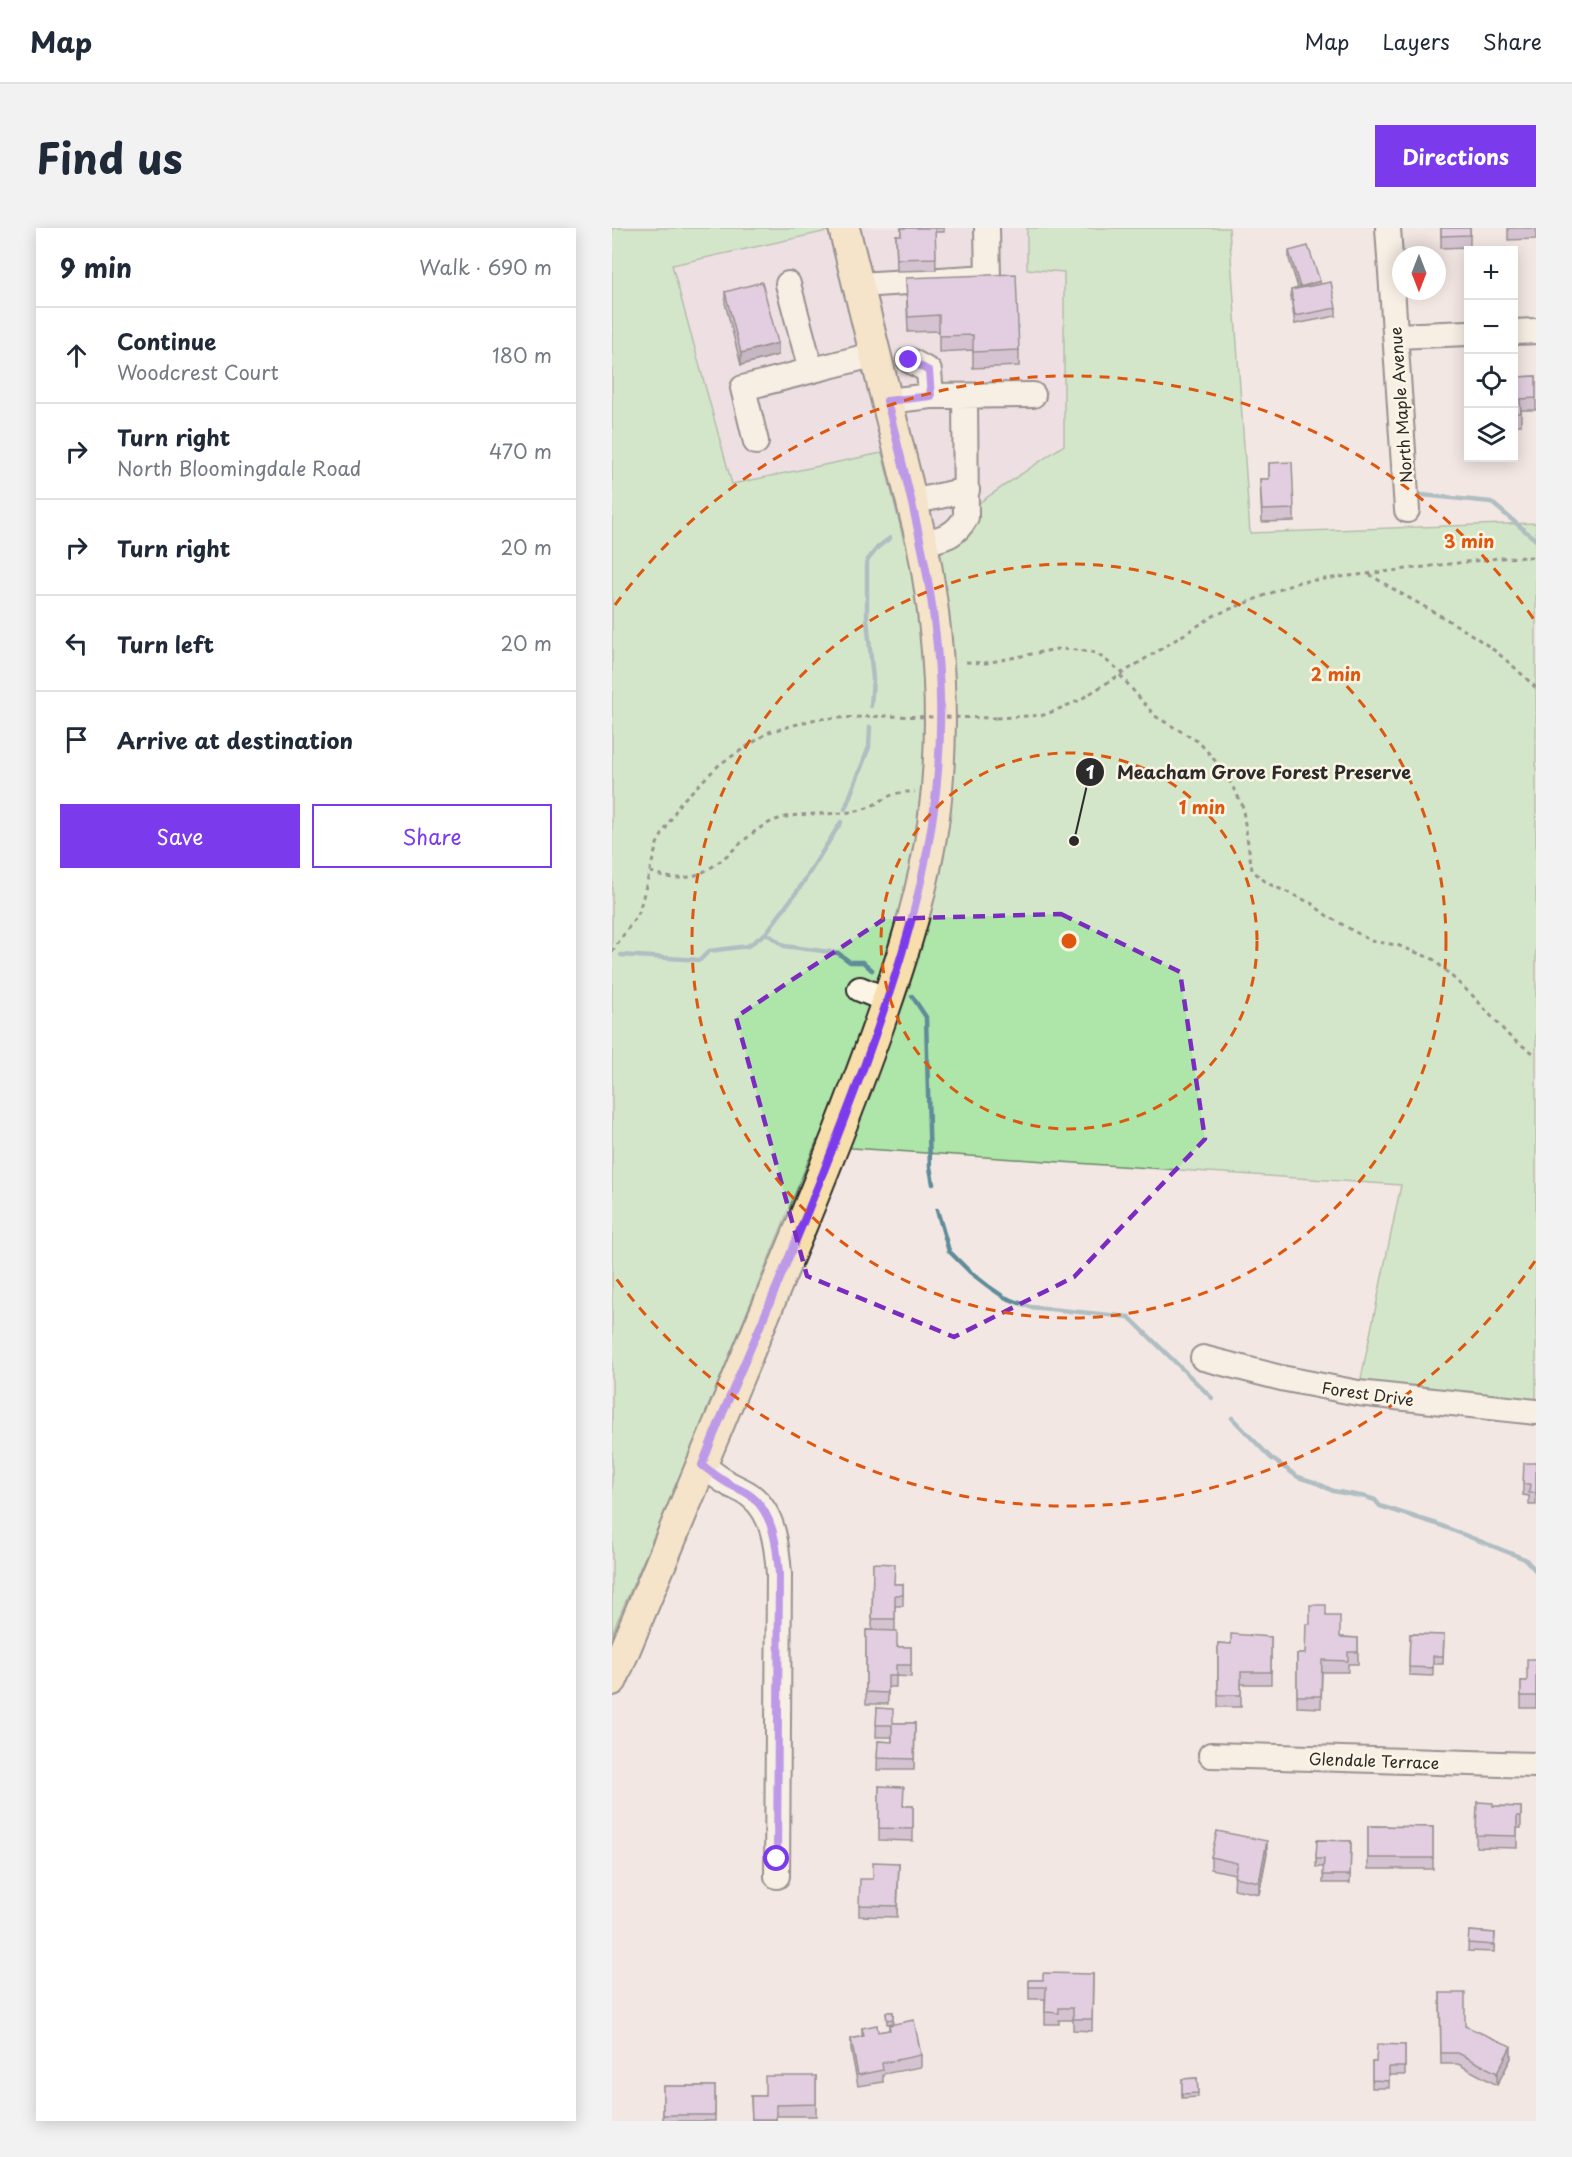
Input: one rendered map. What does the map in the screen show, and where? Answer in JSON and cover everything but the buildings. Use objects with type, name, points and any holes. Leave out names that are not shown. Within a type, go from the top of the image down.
[{"type":"main road","points":[[612,1680],[828,1160],[887,1000],[920,893],[937,790],[940,731],[939,660],[932,595],[922,543],[844,228]]},
{"type":"street","points":[[859,285],[988,278],[987,228]]},
{"type":"street","name":"North Maple Avenue","points":[[1388,228],[1407,510]]},
{"type":"street","points":[[788,284],[811,370]]},
{"type":"street","points":[[1518,332],[1536,331]]},
{"type":"street","points":[[1396,336],[1464,333]]},
{"type":"street","points":[[756,442],[743,388],[876,354]]},
{"type":"street","points":[[909,360],[929,371],[931,396]]},
{"type":"street","points":[[887,401],[931,396],[1033,395]]},
{"type":"street","points":[[922,543],[959,530],[966,517],[965,396]]},
{"type":"street","points":[[912,502],[967,490]]},
{"type":"street","points":[[860,989],[887,1000]]},
{"type":"street","name":"Forest Drive","points":[[1203,1358],[1281,1378],[1358,1393],[1536,1412]]},
{"type":"street","points":[[702,1465],[729,1484],[750,1495],[763,1510],[772,1526],[778,1551],[777,1876]]},
{"type":"street","name":"Glendale Terrace","points":[[1211,1755],[1536,1765]]},
{"type":"path","points":[[612,952],[639,912],[657,844],[680,803],[720,764],[769,732],[816,719],[883,716],[996,718],[1044,715],[1078,701],[1215,615],[1299,582],[1498,558],[1536,558]]},
{"type":"path","points":[[1368,574],[1492,649],[1536,688]]},
{"type":"path","points":[[966,662],[986,663],[1058,649],[1096,653],[1122,674],[1155,716],[1199,742],[1224,771],[1242,804],[1252,870],[1268,883],[1311,903],[1326,915],[1371,941],[1397,945],[1433,959],[1473,996],[1511,1038],[1536,1055]]},
{"type":"path","points":[[650,872],[673,878],[698,874],[718,863],[755,831],[771,822],[808,813],[862,809],[889,795],[899,792],[916,792]]},
{"type":"highlighted area","points":[[1061,914],[1180,972],[1205,1139],[1074,1277],[954,1337],[807,1276],[736,1017],[884,919]]},
{"type":"shaded area","points":[[861,228],[1027,228],[1027,269],[1065,271],[1065,445],[935,532]]},
{"type":"shaded area","points":[[828,231],[882,453],[733,484],[672,264]]},
{"type":"green space","points":[[612,228],[827,228],[828,231],[672,265],[732,484],[882,453],[904,542],[936,532],[1064,445],[1064,272],[1027,269],[1027,228],[1229,228],[1250,533],[1536,523],[1536,1412],[1358,1393],[1401,1185],[852,1148],[817,1140],[683,1469],[612,1633]]},
{"type":"waterway","points":[[1422,495],[1491,502],[1536,540]]},
{"type":"waterway","points":[[871,706],[873,679],[867,619],[867,561],[878,547],[890,538]]},
{"type":"waterway","points":[[845,809],[869,747],[870,727]]},
{"type":"waterway","points":[[621,955],[700,960],[709,951],[748,946],[766,933],[801,886],[841,822]]},
{"type":"waterway","points":[[766,933],[784,946],[838,953],[850,962],[863,962],[872,970]]},
{"type":"waterway","points":[[912,996],[926,1017],[930,1167],[933,1184]]},
{"type":"waterway","points":[[937,1210],[949,1251],[970,1272],[1004,1297],[1030,1307],[1129,1317],[1212,1398]]},
{"type":"waterway","points":[[1232,1418],[1271,1458],[1298,1477],[1333,1491],[1375,1500],[1380,1506],[1437,1524],[1525,1559],[1536,1571]]},
{"type":"place","name":"Meacham Grove Forest Preserve","points":[[1074,841]]},
{"type":"route","points":[[777,1859],[778,1551],[772,1526],[763,1510],[750,1495],[729,1484],[702,1465],[828,1160],[873,1041],[902,957],[920,893],[933,826],[940,731],[936,629],[922,543],[887,401],[931,396],[929,371],[909,360]]}]
